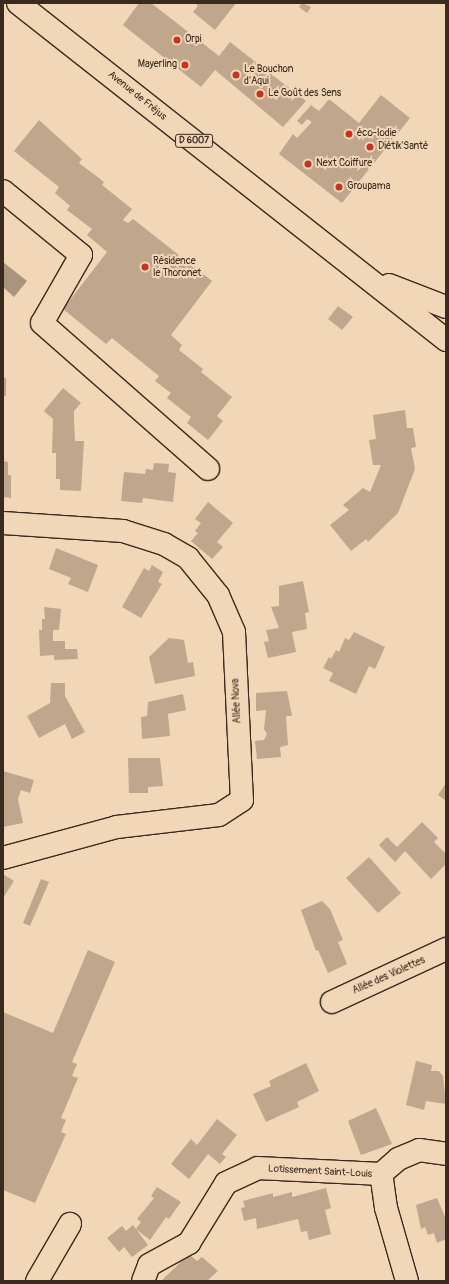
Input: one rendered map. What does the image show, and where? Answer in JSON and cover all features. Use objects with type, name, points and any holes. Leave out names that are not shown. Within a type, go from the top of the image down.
[{"type":"street","name":"Avenue de Fréjus","points":[[18,3],[370,278],[446,340]]},
{"type":"street","points":[[3,191],[81,255],[42,322],[208,469]]},
{"type":"street","name":"Avenue de Fréjus","points":[[370,278],[446,307]]},
{"type":"street","name":"Allée Nova","points":[[3,523],[123,531],[164,544],[188,558],[218,595],[234,632],[242,800],[219,815],[118,827],[3,858]]},
{"type":"street","name":"Allée des Violettes","points":[[332,1002],[446,949]]},
{"type":"street","points":[[407,1281],[386,1208],[382,1174],[398,1159],[419,1150],[446,1154]]},
{"type":"street","name":"Lotissement Saint-Louis","points":[[143,1281],[149,1265],[188,1243],[226,1183],[258,1168],[382,1174]]},
{"type":"street","points":[[37,1281],[70,1224]]},
{"type":"shaded area","points":[[3,262],[27,281],[14,297],[3,287]]},
{"type":"building","points":[[139,3],[151,3],[219,56],[230,42],[306,101],[283,127],[215,70],[201,87],[123,25]]},
{"type":"building","points":[[195,3],[236,3],[215,30],[193,12],[198,6]]},
{"type":"building","points":[[302,3],[311,7],[307,13],[299,7]]},
{"type":"building","points":[[381,95],[410,118],[342,203],[279,154],[293,134],[297,138],[312,122],[307,119],[302,125],[297,121],[311,105],[319,111],[329,99],[359,123]]},
{"type":"building","name":"Résidence le Thoronet","points":[[39,120],[82,159],[79,163],[104,182],[102,185],[132,209],[123,220],[128,223],[133,219],[212,281],[171,335],[182,345],[179,350],[203,369],[201,372],[232,397],[217,416],[223,421],[208,440],[187,423],[191,417],[167,398],[171,393],[155,381],[159,376],[112,338],[106,344],[63,309],[107,252],[87,235],[92,229],[67,210],[70,206],[55,193],[59,187],[14,151]]},
{"type":"building","points":[[338,306],[353,317],[342,330],[328,319]]},
{"type":"building","points":[[3,378],[6,378],[6,396],[3,396]]},
{"type":"building","points":[[63,388],[81,403],[74,411],[74,420],[75,441],[84,441],[81,491],[60,490],[60,479],[56,479],[56,453],[52,453],[53,419],[44,411]]},
{"type":"building","points":[[405,410],[407,428],[413,428],[416,447],[411,448],[415,469],[398,513],[368,542],[366,539],[351,551],[330,525],[349,510],[343,505],[363,488],[370,492],[381,465],[373,465],[369,440],[376,439],[373,415]]},
{"type":"building","points":[[3,461],[8,462],[8,475],[11,475],[11,498],[3,497]]},
{"type":"building","points":[[154,463],[169,464],[168,472],[176,473],[173,502],[143,498],[142,503],[121,501],[124,472],[145,474],[146,469],[153,470]]},
{"type":"building","points":[[208,502],[233,523],[217,542],[223,547],[212,559],[191,541],[198,533],[195,531],[201,523],[195,519]]},
{"type":"building","points":[[56,548],[98,565],[88,592],[68,584],[71,578],[49,569]]},
{"type":"building","points":[[152,565],[163,572],[158,582],[162,584],[141,618],[122,607],[144,568],[149,571]]},
{"type":"building","points":[[303,581],[309,612],[305,613],[307,629],[292,632],[296,652],[268,658],[264,642],[269,641],[266,630],[279,628],[271,607],[279,606],[279,586]]},
{"type":"building","points":[[44,607],[61,609],[59,630],[53,630],[53,641],[65,641],[65,649],[77,649],[78,659],[54,660],[54,655],[40,656],[39,630],[42,630],[42,619],[45,619]]},
{"type":"building","points":[[354,632],[385,647],[375,669],[369,666],[356,694],[329,681],[333,673],[323,668],[329,657],[331,659],[336,650],[339,652],[345,638],[349,640]]},
{"type":"building","points":[[169,638],[184,640],[188,663],[193,662],[195,676],[155,684],[149,657]]},
{"type":"building","points":[[51,683],[65,683],[65,696],[85,732],[72,739],[65,724],[39,738],[27,716],[50,703]]},
{"type":"building","points":[[287,691],[292,716],[286,716],[288,745],[280,747],[281,757],[257,759],[255,741],[264,740],[267,734],[264,729],[266,710],[256,711],[256,693]]},
{"type":"building","points":[[183,694],[186,710],[168,714],[170,736],[142,739],[141,717],[147,716],[148,702]]},
{"type":"building","points":[[128,758],[160,758],[163,786],[148,787],[148,793],[129,793]]},
{"type":"building","points":[[3,771],[34,780],[30,793],[21,790],[18,799],[23,823],[3,827]]},
{"type":"building","points":[[446,783],[446,801],[438,795]]},
{"type":"building","points":[[422,822],[438,838],[434,842],[446,854],[446,864],[431,879],[405,851],[395,862],[379,845],[387,837],[397,847]]},
{"type":"building","points":[[369,857],[401,893],[378,913],[346,878]]},
{"type":"building","points":[[3,874],[14,881],[3,898]]},
{"type":"building","points":[[41,879],[49,882],[30,926],[23,923]]},
{"type":"building","points":[[322,901],[330,909],[343,940],[338,942],[347,964],[328,973],[318,950],[316,951],[301,910]]},
{"type":"building","points":[[88,950],[115,962],[72,1062],[77,1064],[72,1076],[78,1078],[61,1118],[66,1120],[61,1132],[66,1134],[35,1203],[3,1190],[3,1012],[53,1033]]},
{"type":"building","points":[[416,1061],[432,1065],[431,1071],[439,1071],[443,1076],[446,1104],[426,1101],[424,1110],[406,1105]]},
{"type":"building","points":[[306,1063],[319,1091],[297,1102],[299,1107],[266,1122],[253,1094],[271,1086],[269,1081]]},
{"type":"building","points":[[376,1108],[392,1144],[361,1155],[348,1121]]},
{"type":"building","points":[[217,1119],[237,1135],[222,1154],[226,1157],[220,1164],[208,1154],[189,1179],[171,1164],[191,1139],[197,1145]]},
{"type":"building","points":[[157,1187],[181,1202],[169,1219],[166,1217],[150,1240],[136,1229],[141,1222],[137,1219],[154,1198],[151,1196]]},
{"type":"building","points":[[326,1188],[331,1208],[325,1210],[331,1234],[309,1240],[307,1231],[301,1232],[298,1219],[257,1229],[256,1218],[244,1221],[241,1208],[245,1207],[243,1201],[273,1193],[273,1197],[292,1192],[292,1197]]},
{"type":"building","points":[[437,1198],[446,1219],[446,1239],[437,1243],[434,1233],[428,1235],[425,1227],[421,1229],[416,1205]]},
{"type":"building","points":[[133,1225],[148,1245],[132,1257],[124,1247],[119,1252],[107,1238],[122,1226],[126,1231]]},
{"type":"building","points":[[189,1254],[197,1261],[202,1257],[218,1271],[207,1281],[161,1281]]},
{"type":"place","name":"Orpi","points":[[177,40]]},
{"type":"place","name":"Mayerling","points":[[185,65]]},
{"type":"place","name":"Le Bouchon d'Aqui","points":[[236,75]]},
{"type":"place","name":"Le Goût des Sens","points":[[260,94]]},
{"type":"place","name":"éco-lodie","points":[[349,134]]},
{"type":"place","name":"Diétik'Santé","points":[[370,147]]},
{"type":"place","name":"Next Coiffure","points":[[308,164]]},
{"type":"place","name":"Groupama","points":[[339,187]]},
{"type":"place","name":"Résidence le Thoronet","points":[[145,267]]}]
